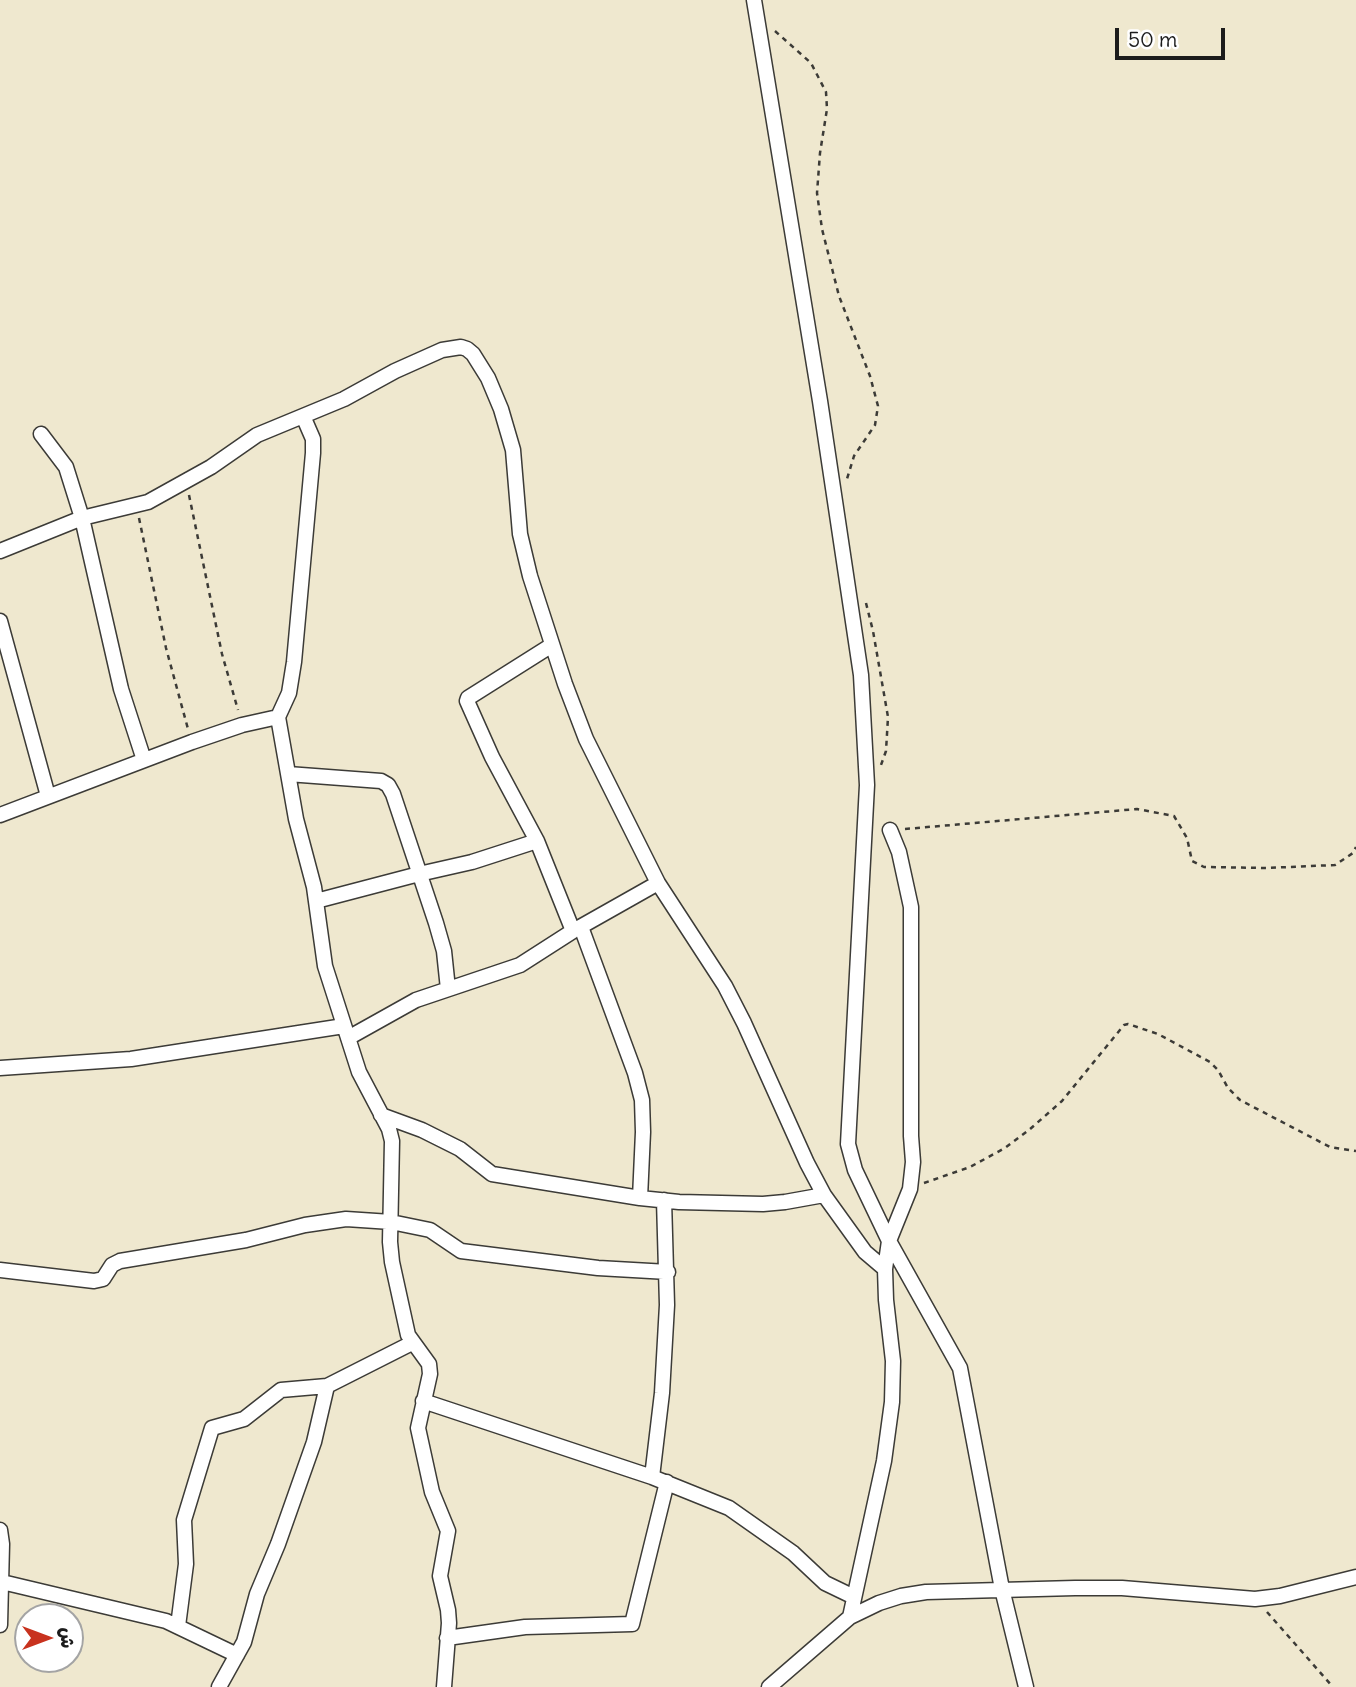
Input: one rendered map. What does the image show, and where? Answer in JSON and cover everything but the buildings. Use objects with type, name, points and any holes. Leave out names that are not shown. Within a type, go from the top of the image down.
[{"type":"street","points":[[755,3],[820,401],[861,675],[867,785],[848,1144],[855,1170],[889,1241],[960,1368],[1002,1589],[1027,1687]]},
{"type":"street","points":[[0,551],[82,518],[148,502],[186,482],[257,435],[344,400],[395,371],[442,350],[461,347],[473,354],[488,378],[513,450],[520,534],[530,576],[586,739],[658,883],[725,986],[824,1195],[864,1252],[885,1269]]},
{"type":"street","points":[[303,416],[313,439],[313,453],[294,662],[289,693],[278,717],[316,901],[321,953],[359,1072],[392,1141],[390,1242],[397,1291],[408,1335],[429,1364],[430,1374],[418,1428],[432,1492],[448,1531],[440,1576],[448,1610],[444,1687]]},
{"type":"street","points":[[41,435],[66,467],[82,518],[121,689],[144,760]]},
{"type":"street","points":[[0,621],[5,663],[48,796]]},
{"type":"street","points":[[552,645],[467,701],[492,757],[537,841],[577,929],[635,1073],[642,1100],[640,1198]]},
{"type":"street","points":[[0,815],[192,742],[242,725],[278,717]]},
{"type":"street","points":[[288,774],[382,780],[388,785],[444,951],[448,989]]},
{"type":"street","points":[[850,1617],[884,1461],[892,1402],[893,1361],[885,1269],[889,1241],[910,1189],[913,1162],[911,907],[899,852],[890,830]]},
{"type":"street","points":[[316,901],[419,873],[472,862],[537,841]]},
{"type":"street","points":[[0,1068],[131,1059],[346,1032],[416,1000],[520,965],[658,883]]},
{"type":"street","points":[[381,1115],[422,1130],[460,1149],[492,1174],[664,1200],[763,1204],[824,1195]]},
{"type":"street","points":[[652,1476],[662,1393],[668,1272],[664,1200]]},
{"type":"street","points":[[0,1270],[94,1281],[103,1279],[112,1265],[120,1261],[246,1240],[327,1221],[391,1222],[430,1230],[461,1251],[598,1268],[668,1272]]},
{"type":"street","points":[[178,1626],[186,1564],[184,1520],[212,1428],[244,1419],[281,1390],[327,1386],[412,1343]]},
{"type":"street","points":[[219,1687],[244,1642],[257,1594],[278,1544],[314,1442],[327,1386]]},
{"type":"street","points":[[423,1401],[652,1476],[729,1508],[793,1553],[825,1583],[854,1597]]},
{"type":"street","points":[[447,1638],[524,1627],[632,1624],[667,1482]]},
{"type":"street","points":[[0,1530],[0,1625]]},
{"type":"street","points":[[769,1687],[850,1617],[878,1603],[926,1592],[1122,1588],[1255,1599],[1289,1594],[1356,1577]]},
{"type":"street","points":[[1,1591],[137,1612],[178,1626],[237,1655]]},
{"type":"path","points":[[755,3],[783,39],[811,63],[826,92],[827,109],[817,193],[822,229],[839,296],[870,376],[878,406],[875,425],[850,465],[847,484]]},
{"type":"path","points":[[186,482],[222,654],[242,725]]},
{"type":"path","points":[[136,504],[166,648],[192,742]]},
{"type":"path","points":[[866,601],[888,717],[886,751],[880,769]]},
{"type":"path","points":[[890,830],[1138,809],[1174,816],[1187,838],[1192,861],[1204,867],[1266,868],[1335,864],[1353,853],[1356,847]]},
{"type":"path","points":[[910,1189],[970,1167],[1021,1136],[1062,1101],[1124,1025],[1128,1024],[1158,1034],[1210,1062],[1240,1100],[1330,1147],[1356,1151]]},
{"type":"path","points":[[1255,1599],[1334,1687]]}]
